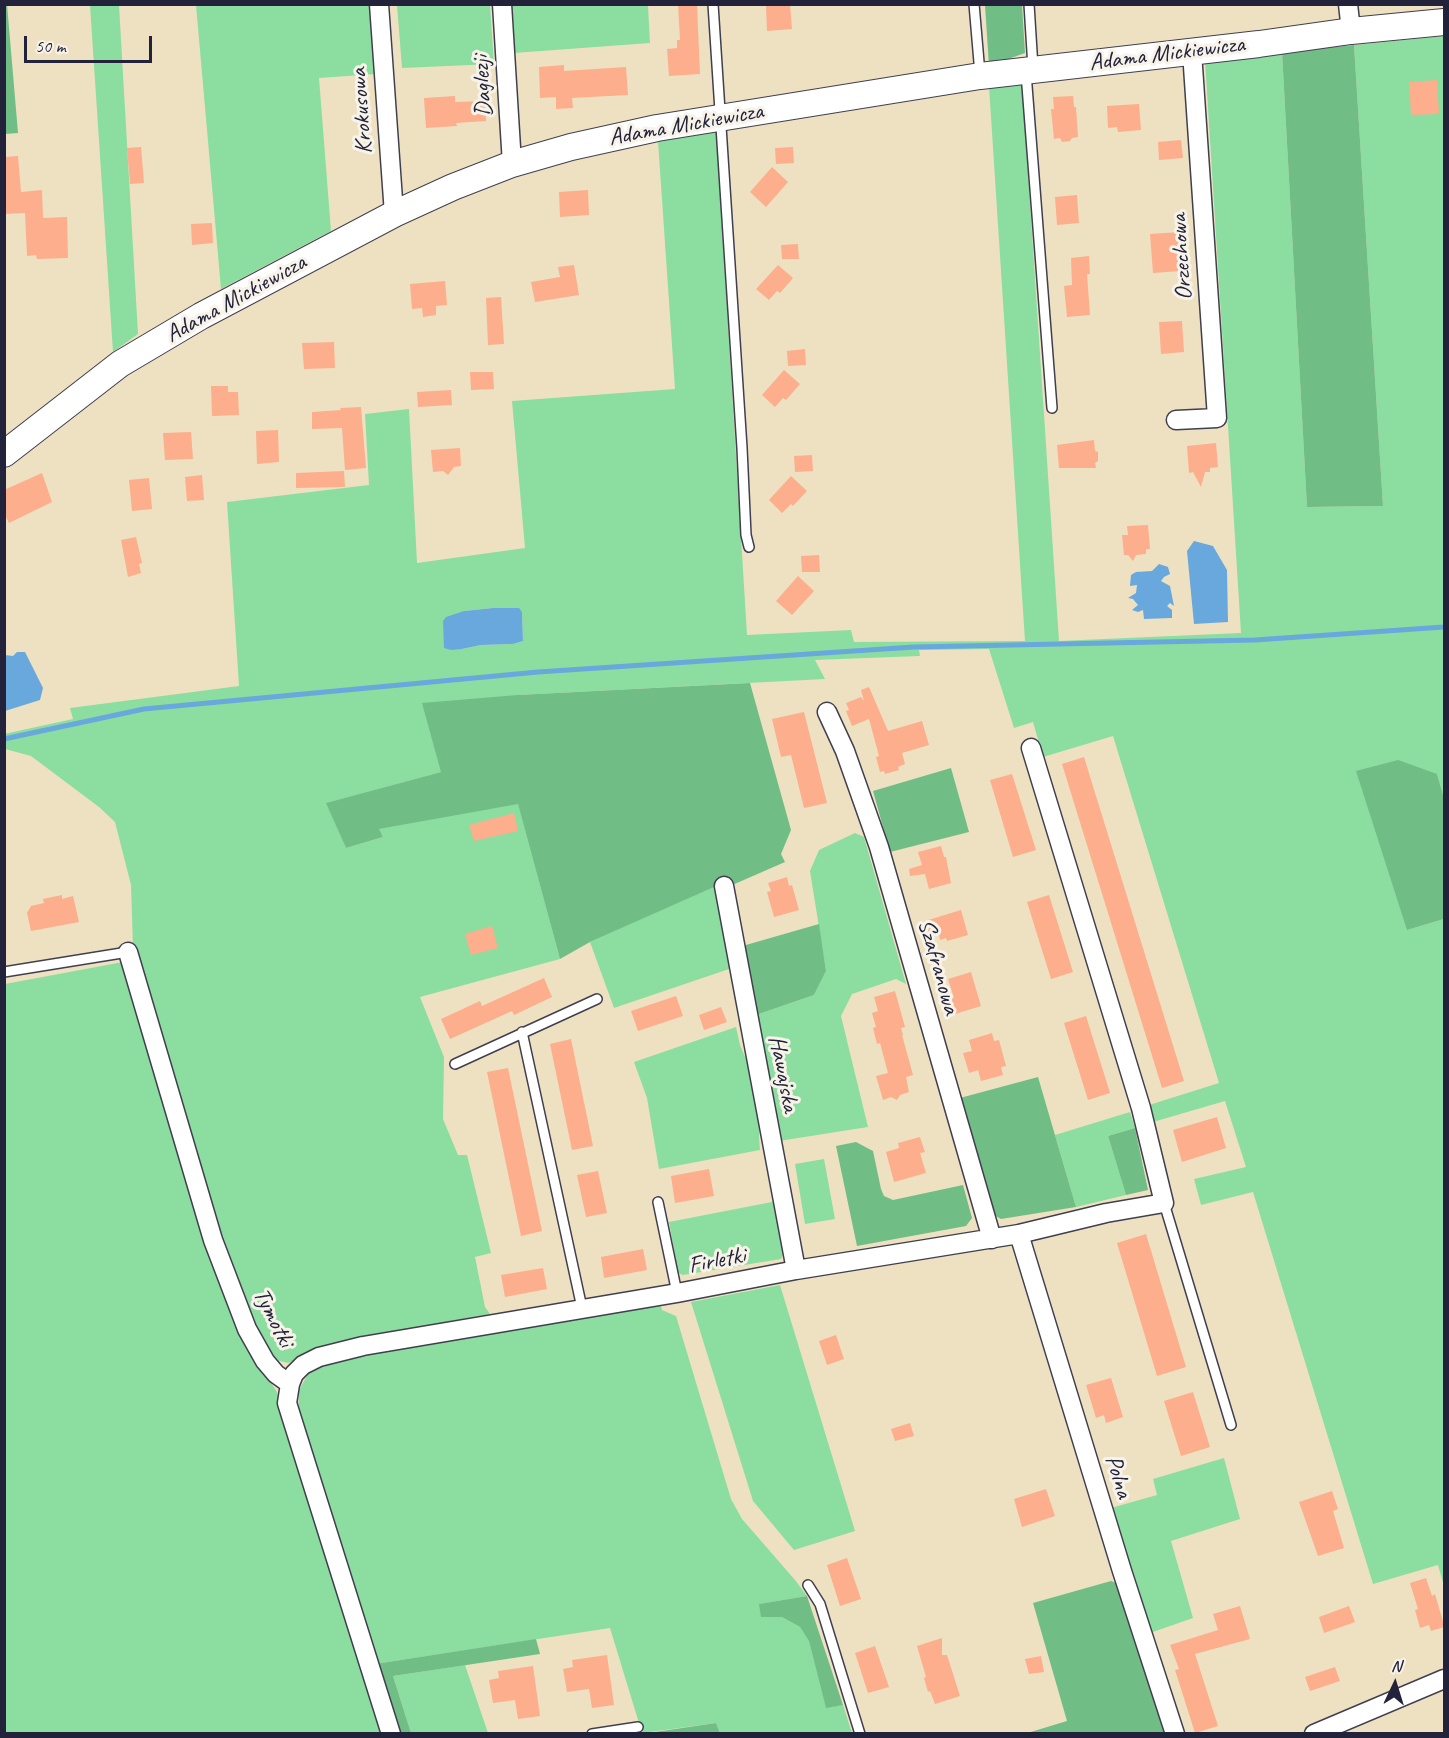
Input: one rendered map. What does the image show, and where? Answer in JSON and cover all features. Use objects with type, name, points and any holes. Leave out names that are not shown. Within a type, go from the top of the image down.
[{"type":"street","name":"Krokusowa","points":[[379,4],[394,214]]},
{"type":"street","name":"Daglezji","points":[[502,4],[512,164]]},
{"type":"street","points":[[1348,4],[1351,31]]},
{"type":"street","name":"Adama Mickiewicza","points":[[4,454],[120,364],[201,316],[394,214],[453,187],[512,164],[571,147],[657,128],[980,76],[1351,31],[1444,22]]},
{"type":"street","name":"Orzechowa","points":[[1176,420],[1217,418],[1192,52]]},
{"type":"street","name":"Szafranowa","points":[[828,712],[845,751],[879,847],[992,1239]]},
{"type":"street","points":[[1031,748],[1141,1108],[1164,1203]]},
{"type":"street","name":"Hawajska","points":[[724,886],[796,1270]]},
{"type":"street","name":"Tymotki","points":[[128,952],[213,1240],[247,1329],[265,1361],[276,1374],[290,1384],[287,1403],[391,1734]]},
{"type":"street","name":"Firletki","points":[[290,1384],[294,1374],[303,1365],[319,1357],[363,1346],[677,1293],[796,1270],[992,1239],[1106,1213],[1164,1203]]},
{"type":"street","name":"Polna","points":[[1019,1234],[1174,1734]]},
{"type":"street","points":[[1314,1734],[1444,1679]]},
{"type":"lane","points":[[713,4],[746,535],[749,547]]},
{"type":"lane","points":[[974,4],[980,76]]},
{"type":"lane","points":[[1029,4],[1030,70],[1052,408]]},
{"type":"lane","points":[[4,972],[128,952]]},
{"type":"lane","points":[[455,1064],[597,999]]},
{"type":"lane","points":[[522,1032],[582,1308]]},
{"type":"lane","points":[[658,1202],[677,1293]]},
{"type":"lane","points":[[1164,1203],[1231,1425]]},
{"type":"lane","points":[[808,1585],[820,1604],[860,1734]]},
{"type":"lane","points":[[592,1734],[638,1727]]},
{"type":"green space","points":[[7,4],[18,133],[5,134],[4,5]]},
{"type":"green space","points":[[90,5],[119,5],[138,334],[113,352]]},
{"type":"green space","points":[[196,5],[372,5],[376,74],[319,78],[331,231],[221,289]]},
{"type":"green space","points":[[397,5],[490,5],[494,64],[402,68]]},
{"type":"green space","points":[[511,5],[648,5],[650,43],[514,53]]},
{"type":"green space","points":[[985,5],[1022,5],[1025,53],[989,66]]},
{"type":"green space","points":[[1444,36],[1444,798],[1437,774],[1407,930],[1444,919],[1444,1586],[1438,1565],[1373,1584],[1253,1192],[1201,1205],[1194,1179],[1246,1167],[1225,1101],[1153,1122],[1149,1105],[1219,1083],[1113,736],[1043,757],[1033,722],[1014,728],[989,649],[919,650],[920,656],[815,660],[825,679],[518,695],[441,772],[327,803],[346,848],[383,837],[378,829],[518,803],[560,959],[420,997],[444,1057],[443,1119],[458,1155],[467,1155],[491,1253],[475,1257],[485,1307],[490,1314],[328,1344],[288,1363],[276,1360],[264,1346],[248,1319],[133,948],[131,885],[115,822],[99,807],[31,756],[5,749],[4,734],[73,719],[70,708],[239,686],[227,502],[369,485],[365,414],[409,409],[417,563],[525,548],[512,401],[675,389],[658,141],[716,129],[747,635],[851,630],[854,642],[1025,641],[989,86],[1022,82],[1059,641],[1241,633],[1205,60],[1282,52],[1307,507],[1383,506],[1354,45]],"holes":[[[515,608],[522,612],[523,641],[462,649],[464,611]]]},
{"type":"green space","points":[[1354,45],[1383,506],[1307,507],[1282,52]]},
{"type":"green space","points":[[750,683],[791,830],[781,854],[785,862],[730,886],[716,886],[590,942],[560,959],[518,804],[379,829],[383,837],[346,848],[326,803],[441,772],[422,703],[518,695]]},
{"type":"green space","points":[[1398,760],[1437,774],[1444,798],[1444,919],[1407,930],[1356,771]]},
{"type":"green space","points":[[951,768],[969,832],[890,852],[873,791]]},
{"type":"green space","points":[[855,833],[864,837],[906,984],[896,979],[852,994],[841,1016],[868,1127],[779,1141],[753,1016],[814,995],[826,971],[810,871],[819,850]]},
{"type":"green space","points":[[716,885],[732,968],[614,1008],[590,942]]},
{"type":"green space","points":[[819,924],[826,971],[814,995],[753,1016],[739,947]]},
{"type":"green space","points":[[123,962],[238,1331],[277,1392],[384,1733],[5,1734],[5,984]]},
{"type":"green space","points":[[736,1027],[740,1045],[761,1103],[760,1150],[659,1169],[647,1098],[634,1062]]},
{"type":"green space","points":[[1038,1077],[1076,1207],[1001,1219],[992,1214],[960,1098]]},
{"type":"green space","points":[[1130,1112],[1135,1128],[1108,1136],[1126,1195],[1076,1207],[1055,1135]]},
{"type":"green space","points":[[1135,1128],[1148,1190],[1126,1195],[1108,1136]]},
{"type":"green space","points":[[856,1142],[873,1151],[884,1196],[893,1200],[963,1185],[972,1218],[966,1226],[857,1246],[836,1146]]},
{"type":"green space","points":[[824,1159],[835,1219],[805,1224],[795,1164]]},
{"type":"green space","points":[[777,1201],[786,1248],[781,1259],[683,1275],[678,1273],[669,1222]]},
{"type":"green space","points":[[780,1285],[855,1531],[794,1550],[753,1501],[691,1302]]},
{"type":"green space","points":[[660,1302],[662,1310],[676,1316],[731,1499],[742,1519],[807,1596],[760,1604],[800,1627],[809,1640],[826,1707],[843,1705],[852,1733],[720,1733],[716,1723],[642,1733],[610,1628],[375,1664],[298,1417],[299,1390],[308,1374],[323,1363]]},
{"type":"green space","points":[[1224,1458],[1240,1519],[1171,1541],[1193,1618],[1150,1633],[1111,1508],[1157,1495],[1153,1479]]},
{"type":"green space","points":[[1111,1581],[1119,1584],[1166,1733],[1024,1734],[1067,1721],[1033,1603]]},
{"type":"green space","points":[[807,1596],[843,1705],[826,1708],[809,1641],[800,1627],[782,1617],[761,1617],[759,1604]]},
{"type":"green space","points":[[536,1639],[540,1654],[393,1676],[411,1733],[397,1733],[375,1664]]},
{"type":"green space","points":[[465,1665],[488,1733],[411,1733],[393,1676]]},
{"type":"green space","points":[[716,1723],[720,1733],[648,1733]]},
{"type":"water","points":[[1194,541],[1213,546],[1227,570],[1228,622],[1194,624],[1187,551]]},
{"type":"water","points":[[1159,564],[1168,567],[1170,574],[1161,581],[1170,586],[1174,606],[1170,603],[1167,606],[1172,610],[1172,618],[1144,619],[1143,610],[1138,612],[1132,610],[1138,605],[1133,599],[1128,598],[1136,593],[1137,585],[1130,586],[1131,575],[1136,572],[1152,571]]},
{"type":"water","points":[[519,608],[522,612],[523,641],[451,650],[444,648],[443,621],[446,617],[464,611]]},
{"type":"water","points":[[17,652],[25,652],[43,688],[40,700],[5,711],[5,655],[13,656]]},
{"type":"building","points":[[678,4],[697,4],[700,74],[669,76],[667,49],[677,48],[677,40],[680,40]]},
{"type":"building","points":[[790,4],[792,29],[767,31],[766,5]]},
{"type":"building","points":[[564,65],[564,71],[626,67],[628,95],[572,98],[573,108],[556,109],[556,97],[540,98],[539,67]]},
{"type":"building","points":[[1437,80],[1439,114],[1411,115],[1409,82]]},
{"type":"building","points":[[455,96],[455,102],[485,101],[486,121],[426,128],[424,98]]},
{"type":"building","points":[[1073,96],[1078,137],[1062,142],[1060,138],[1054,139],[1051,109],[1054,109],[1053,97]]},
{"type":"building","points":[[1139,104],[1141,130],[1118,132],[1117,127],[1108,128],[1107,106]]},
{"type":"building","points":[[1181,140],[1183,158],[1159,160],[1158,142]]},
{"type":"building","points":[[141,147],[144,183],[130,184],[127,148]]},
{"type":"building","points":[[793,147],[794,163],[776,164],[775,148]]},
{"type":"building","points":[[18,156],[21,192],[42,190],[43,218],[67,217],[68,258],[37,259],[36,255],[27,256],[25,213],[4,214],[4,157]]},
{"type":"building","points":[[772,167],[788,182],[766,207],[750,192]]},
{"type":"building","points":[[588,190],[589,215],[560,217],[559,192]]},
{"type":"building","points":[[1077,195],[1079,223],[1057,225],[1055,197]]},
{"type":"building","points":[[212,223],[213,243],[192,245],[191,224]]},
{"type":"building","points":[[1180,232],[1182,263],[1179,263],[1180,271],[1153,273],[1150,234]]},
{"type":"building","points":[[798,244],[799,259],[782,259],[781,245]]},
{"type":"building","points":[[1089,256],[1090,274],[1087,274],[1090,315],[1067,317],[1064,286],[1072,285],[1071,258]]},
{"type":"building","points":[[574,265],[579,295],[535,302],[531,282],[560,277],[558,267]]},
{"type":"building","points":[[778,265],[793,278],[780,293],[777,291],[769,300],[756,289]]},
{"type":"building","points":[[445,281],[447,305],[436,306],[436,315],[423,317],[422,308],[412,309],[410,284]]},
{"type":"building","points":[[501,297],[504,344],[488,345],[486,298]]},
{"type":"building","points":[[1182,321],[1184,352],[1161,354],[1159,322]]},
{"type":"building","points":[[334,342],[335,368],[304,369],[302,343]]},
{"type":"building","points":[[805,349],[806,365],[788,366],[787,351]]},
{"type":"building","points":[[784,370],[800,384],[786,400],[783,398],[775,407],[762,395]]},
{"type":"building","points":[[470,372],[493,372],[494,389],[471,390]]},
{"type":"building","points":[[211,386],[228,386],[228,392],[238,392],[239,415],[212,416]]},
{"type":"building","points":[[451,390],[452,405],[418,407],[417,392]]},
{"type":"building","points":[[361,407],[366,468],[345,470],[342,428],[312,429],[312,412]]},
{"type":"building","points":[[278,430],[279,462],[257,464],[256,431]]},
{"type":"building","points":[[191,432],[193,459],[165,460],[163,433]]},
{"type":"building","points":[[1094,440],[1095,451],[1098,452],[1096,468],[1059,468],[1057,445]]},
{"type":"building","points":[[1216,443],[1218,467],[1210,468],[1210,472],[1205,472],[1201,487],[1193,472],[1189,473],[1187,446]]},
{"type":"building","points":[[460,448],[461,466],[454,467],[448,475],[443,471],[433,472],[431,450]]},
{"type":"building","points":[[812,455],[813,471],[795,472],[794,456]]},
{"type":"building","points":[[344,471],[345,487],[296,488],[296,473]]},
{"type":"building","points":[[42,473],[52,502],[9,523],[4,513],[4,490]]},
{"type":"building","points":[[202,475],[204,500],[187,501],[185,477]]},
{"type":"building","points":[[791,476],[807,491],[793,506],[791,504],[782,513],[769,500]]},
{"type":"building","points":[[149,478],[152,509],[132,511],[129,480]]},
{"type":"building","points":[[1148,525],[1150,549],[1146,549],[1146,554],[1136,555],[1133,561],[1128,555],[1124,555],[1122,535],[1128,535],[1127,526]]},
{"type":"building","points":[[136,537],[142,563],[139,564],[141,573],[128,577],[121,540]]},
{"type":"building","points":[[819,555],[820,572],[802,572],[801,556]]},
{"type":"building","points":[[798,576],[814,591],[792,615],[776,601]]},
{"type":"building","points":[[869,687],[888,731],[922,721],[929,745],[902,753],[905,764],[898,767],[899,770],[885,774],[884,771],[880,772],[876,757],[879,756],[869,719],[852,726],[846,711],[849,710],[846,703],[861,697],[864,701],[861,690]]},
{"type":"building","points":[[804,712],[827,803],[804,808],[791,755],[781,757],[772,719]]},
{"type":"building","points":[[1084,757],[1184,1081],[1162,1088],[1062,764]]},
{"type":"building","points":[[1012,774],[1036,850],[1013,857],[990,780]]},
{"type":"building","points":[[514,813],[518,831],[474,841],[469,825]]},
{"type":"building","points":[[941,846],[944,857],[946,857],[951,883],[929,889],[925,874],[910,876],[909,869],[922,865],[918,852]]},
{"type":"building","points":[[787,877],[789,886],[792,885],[799,910],[774,917],[767,892],[771,891],[768,883]]},
{"type":"building","points":[[62,895],[62,899],[73,896],[79,922],[31,931],[27,913],[31,906],[44,903],[43,899]]},
{"type":"building","points":[[1049,895],[1073,972],[1051,979],[1027,902]]},
{"type":"building","points":[[961,910],[968,935],[947,941],[946,938],[940,940],[939,934],[930,937],[925,921]]},
{"type":"building","points":[[492,926],[498,948],[471,955],[465,934]]},
{"type":"building","points":[[971,972],[981,1006],[955,1014],[950,999],[954,998],[948,979]]},
{"type":"building","points":[[544,978],[552,997],[514,1015],[512,1011],[450,1039],[441,1019],[480,1001],[482,1006]]},
{"type":"building","points":[[895,991],[905,1027],[901,1028],[902,1035],[913,1075],[906,1077],[909,1092],[900,1095],[897,1100],[891,1097],[883,1100],[876,1076],[888,1073],[880,1043],[877,1044],[872,1013],[878,1011],[874,997]]},
{"type":"building","points":[[676,996],[683,1016],[638,1031],[631,1011]]},
{"type":"building","points":[[721,1007],[727,1022],[704,1030],[699,1015]]},
{"type":"building","points":[[1086,1016],[1110,1093],[1088,1100],[1064,1023]]},
{"type":"building","points":[[992,1033],[994,1041],[999,1040],[1006,1066],[1001,1067],[1003,1075],[981,1081],[978,1070],[969,1073],[963,1053],[972,1051],[969,1040]]},
{"type":"building","points":[[571,1039],[593,1146],[572,1150],[550,1044]]},
{"type":"building","points":[[508,1068],[542,1231],[521,1236],[487,1072]]},
{"type":"building","points":[[1217,1117],[1226,1148],[1182,1162],[1173,1130]]},
{"type":"building","points":[[920,1137],[925,1152],[920,1153],[926,1173],[894,1182],[886,1152],[899,1148],[898,1143]]},
{"type":"building","points":[[709,1169],[714,1196],[675,1203],[671,1176]]},
{"type":"building","points":[[598,1171],[607,1213],[586,1217],[577,1175]]},
{"type":"building","points":[[1146,1234],[1186,1367],[1157,1376],[1117,1243]]},
{"type":"building","points":[[643,1249],[647,1270],[604,1278],[601,1257]]},
{"type":"building","points":[[543,1268],[547,1289],[505,1297],[501,1275]]},
{"type":"building","points":[[836,1335],[844,1359],[827,1365],[819,1341]]},
{"type":"building","points":[[1111,1378],[1123,1417],[1106,1423],[1104,1415],[1096,1418],[1086,1385]]},
{"type":"building","points":[[1193,1392],[1210,1447],[1181,1456],[1164,1401]]},
{"type":"building","points":[[910,1423],[914,1436],[895,1441],[891,1429]]},
{"type":"building","points":[[1046,1489],[1055,1516],[1022,1527],[1014,1499]]},
{"type":"building","points":[[1332,1491],[1338,1509],[1333,1511],[1344,1548],[1318,1556],[1299,1502]]},
{"type":"building","points":[[847,1558],[861,1599],[840,1606],[827,1565]]},
{"type":"building","points":[[1426,1578],[1432,1596],[1435,1594],[1444,1625],[1444,1627],[1431,1631],[1429,1625],[1420,1628],[1415,1610],[1418,1609],[1410,1583]]},
{"type":"building","points":[[1240,1606],[1250,1639],[1195,1654],[1218,1726],[1195,1733],[1175,1670],[1179,1669],[1170,1645],[1218,1630],[1213,1614]]},
{"type":"building","points":[[1349,1606],[1355,1622],[1324,1633],[1319,1617]]},
{"type":"building","points":[[942,1638],[942,1655],[947,1655],[960,1696],[935,1704],[930,1691],[928,1692],[917,1646]]},
{"type":"building","points":[[875,1646],[889,1687],[868,1693],[855,1653]]},
{"type":"building","points":[[607,1655],[614,1705],[592,1708],[589,1689],[567,1692],[563,1669],[573,1667],[572,1660]]},
{"type":"building","points":[[1041,1656],[1044,1672],[1029,1674],[1025,1659]]},
{"type":"building","points":[[533,1666],[540,1716],[518,1719],[515,1700],[493,1703],[489,1680],[499,1678],[498,1671]]},
{"type":"building","points":[[1335,1667],[1340,1681],[1310,1691],[1305,1677]]},
{"type":"waterway","points":[[4,739],[144,709],[538,672],[914,647],[1255,640],[1444,627]]}]
